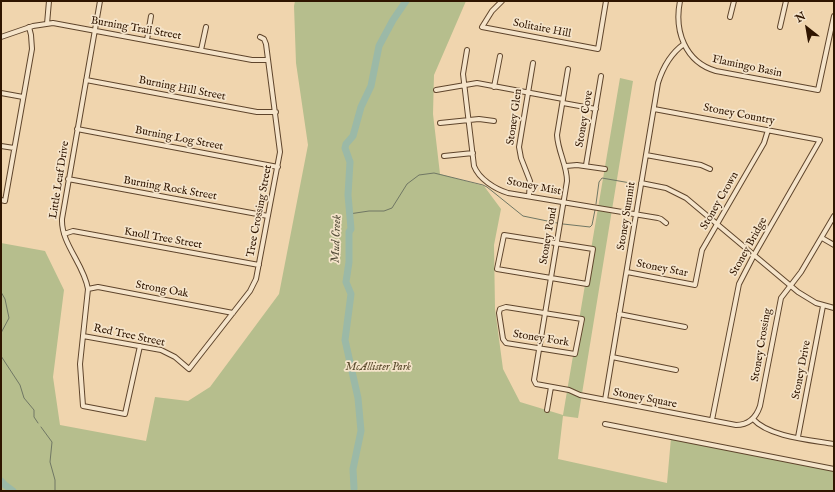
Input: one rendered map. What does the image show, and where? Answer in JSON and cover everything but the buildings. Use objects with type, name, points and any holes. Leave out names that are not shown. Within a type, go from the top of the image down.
[{"type":"street","points":[[47,24],[49,1]]},
{"type":"street","name":"Little Leaf Drive","points":[[100,1],[62,219],[64,234],[86,280],[88,289],[80,364],[83,406],[125,414],[140,346]]},
{"type":"street","name":"Solitaire Hill","points":[[502,1],[492,11],[482,27],[598,49],[606,1]]},
{"type":"street","points":[[680,1],[678,16],[684,44]]},
{"type":"street","points":[[730,17],[734,1]]},
{"type":"street","points":[[780,27],[786,1]]},
{"type":"street","points":[[147,40],[151,16]]},
{"type":"street","name":"Flamingo Basin","points":[[684,44],[695,60],[707,69],[818,90],[834,16]]},
{"type":"street","name":"Burning Trail Street","points":[[1,37],[29,27],[47,24],[60,24],[252,60],[268,60]]},
{"type":"street","points":[[3,200],[14,148],[32,42],[29,27]]},
{"type":"street","points":[[201,50],[206,27]]},
{"type":"street","name":"Tree Crossing Street","points":[[189,369],[254,285],[259,265],[278,167],[280,147],[265,41],[260,37]]},
{"type":"street","name":"Stoney Summit","points":[[605,400],[658,83],[661,73],[672,54],[684,44]]},
{"type":"street","name":"Stoney Mist","points":[[466,50],[464,67],[465,86],[474,166],[477,171],[493,186],[508,193],[636,214],[661,219],[666,223]]},
{"type":"street","points":[[494,87],[500,56]]},
{"type":"street","name":"Stoney Glen","points":[[529,196],[530,181],[519,152],[527,93],[533,63]]},
{"type":"street","name":"Stoney Pond","points":[[535,382],[544,313],[567,181],[566,166],[557,142],[557,135],[568,70]]},
{"type":"street","name":"Stoney Cove","points":[[586,165],[601,76]]},
{"type":"street","name":"Burning Hill Street","points":[[86,80],[257,112],[276,112]]},
{"type":"street","points":[[436,90],[477,83],[596,109]]},
{"type":"street","points":[[1,93],[23,97]]},
{"type":"street","name":"Stoney Country","points":[[654,109],[820,140]]},
{"type":"street","points":[[440,123],[484,119],[494,121]]},
{"type":"street","name":"Burning Log Street","points":[[77,129],[278,167]]},
{"type":"street","name":"Stoney Crown","points":[[694,284],[702,250],[764,143],[768,130]]},
{"type":"street","name":"Stoney Bridge","points":[[712,420],[739,284],[820,140]]},
{"type":"street","points":[[1,146],[14,148]]},
{"type":"street","points":[[444,156],[472,153]]},
{"type":"street","points":[[646,155],[701,165],[710,169]]},
{"type":"street","points":[[566,166],[586,165],[605,169]]},
{"type":"street","name":"Burning Rock Street","points":[[68,179],[268,216]]},
{"type":"street","points":[[641,183],[666,188],[686,198],[810,300],[823,306],[834,308]]},
{"type":"street","name":"Stoney Crossing","points":[[753,419],[760,406],[779,303],[784,293],[801,272],[834,216]]},
{"type":"street","name":"Knoll Tree Street","points":[[64,234],[73,231],[259,265]]},
{"type":"street","points":[[504,234],[557,243],[593,249],[587,284],[497,269],[504,234]]},
{"type":"street","points":[[822,238],[834,245]]},
{"type":"street","name":"Stoney Star","points":[[627,272],[694,284]]},
{"type":"street","name":"Strong Oak","points":[[88,289],[98,287],[233,313]]},
{"type":"street","name":"Stoney Fork","points":[[506,306],[544,313],[582,319],[575,354],[504,342],[499,313],[500,309],[506,306]]},
{"type":"street","name":"Stoney Drive","points":[[798,437],[823,306]]},
{"type":"street","points":[[619,314],[685,327]]},
{"type":"street","name":"Red Tree Street","points":[[83,336],[166,352],[175,357],[189,369]]},
{"type":"street","points":[[612,358],[676,370]]},
{"type":"street","name":"Stoney Square","points":[[535,382],[536,384],[569,390],[580,395],[741,425],[753,419]]},
{"type":"street","points":[[547,410],[551,387]]},
{"type":"street","points":[[753,419],[769,431],[834,444]]},
{"type":"street","points":[[605,424],[834,468]]},
{"type":"green space","name":"McAllister Park","points":[[295,1],[466,1],[434,75],[433,114],[440,174],[484,186],[501,209],[494,245],[495,309],[503,369],[520,402],[563,415],[620,78],[633,81],[578,418],[563,416],[558,459],[667,483],[671,438],[834,470],[834,491],[1,491],[1,243],[45,251],[64,290],[53,377],[60,425],[146,441],[155,397],[188,401],[210,387],[279,294],[308,145],[296,63]]},
{"type":"waterway","name":"Mud Creek","points":[[354,488],[353,469],[361,431],[358,398],[345,340],[351,294],[346,282],[349,262],[349,232],[351,229],[348,195],[350,162],[345,148],[346,144],[353,136],[361,107],[371,86],[379,46],[393,20],[406,1]]},
{"type":"waterway","points":[[349,214],[369,211],[384,211],[392,208],[407,184],[419,175],[434,173],[483,185],[523,216],[557,223]]},
{"type":"waterway","points":[[596,204],[599,182],[602,178],[636,184]]},
{"type":"waterway","points":[[563,224],[590,227],[592,225],[595,210]]},
{"type":"waterway","points":[[1,292],[5,299],[9,318],[1,333]]},
{"type":"waterway","points":[[1,356],[20,385],[24,398],[34,410],[34,417],[38,423]]},
{"type":"waterway","points":[[41,427],[52,442],[50,462],[55,480],[55,491]]},
{"type":"waterway","points":[[1,481],[13,491]]}]
